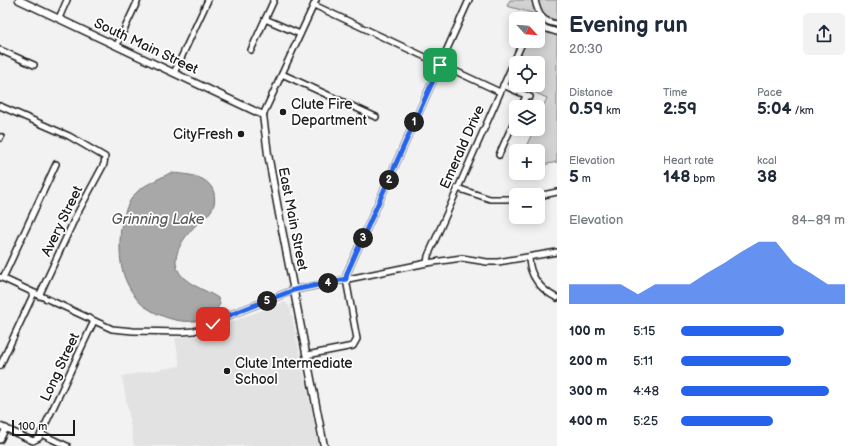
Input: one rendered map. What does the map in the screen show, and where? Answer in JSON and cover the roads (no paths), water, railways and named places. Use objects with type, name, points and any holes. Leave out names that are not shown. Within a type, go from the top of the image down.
[{"type":"main road","name":"South Main Street","points":[[19,0],[264,115]]},
{"type":"main road","name":"East Main Street","points":[[264,115],[268,154],[324,446]]},
{"type":"street","points":[[59,18],[67,0]]},
{"type":"street","points":[[117,45],[138,0]]},
{"type":"street","points":[[174,73],[208,0]]},
{"type":"street","points":[[251,50],[274,0]]},
{"type":"street","points":[[307,355],[349,347],[355,344],[357,339],[346,279],[347,273],[469,0]]},
{"type":"street","points":[[535,0],[536,6],[544,20],[549,23],[557,24]]},
{"type":"street","points":[[264,115],[315,3],[440,65],[500,92]]},
{"type":"street","points":[[265,19],[300,34]]},
{"type":"street","points":[[545,28],[557,32]]},
{"type":"street","name":"Emerald Drive","points":[[427,263],[428,256],[457,188],[520,48]]},
{"type":"street","points":[[0,50],[34,66]]},
{"type":"street","points":[[282,74],[376,117]]},
{"type":"street","points":[[503,85],[528,96],[525,100]]},
{"type":"street","name":"Avery Street","points":[[0,106],[69,136],[105,157],[104,164],[0,366]]},
{"type":"street","points":[[499,155],[509,133]]},
{"type":"street","points":[[56,164],[1,277],[94,321],[118,330],[194,331],[213,324],[232,314],[294,290],[427,263],[462,258],[487,262],[498,262],[557,252]]},
{"type":"street","points":[[457,188],[490,199],[509,200]]},
{"type":"street","points":[[545,195],[557,192]]},
{"type":"street","points":[[529,257],[529,264],[536,281],[542,288],[557,298]]},
{"type":"street","name":"Long Street","points":[[6,428],[33,441],[37,440],[94,321]]},
{"type":"street","points":[[0,426],[6,428],[0,440]]},
{"type":"street","points":[[41,434],[67,446]]},
{"type":"water","name":"Grinning Lake","points":[[170,173],[190,175],[202,179],[211,187],[215,198],[211,211],[185,238],[177,255],[176,262],[180,274],[195,286],[218,298],[220,304],[214,312],[206,318],[196,321],[176,320],[165,317],[141,304],[125,279],[121,265],[121,228],[129,203],[141,188]]},
{"type":"place","name":"Clute Fire Department","points":[[283,112]]},
{"type":"place","name":"CityFresh","points":[[241,134]]},
{"type":"place","name":"Clute Intermediate School","points":[[227,371]]}]
